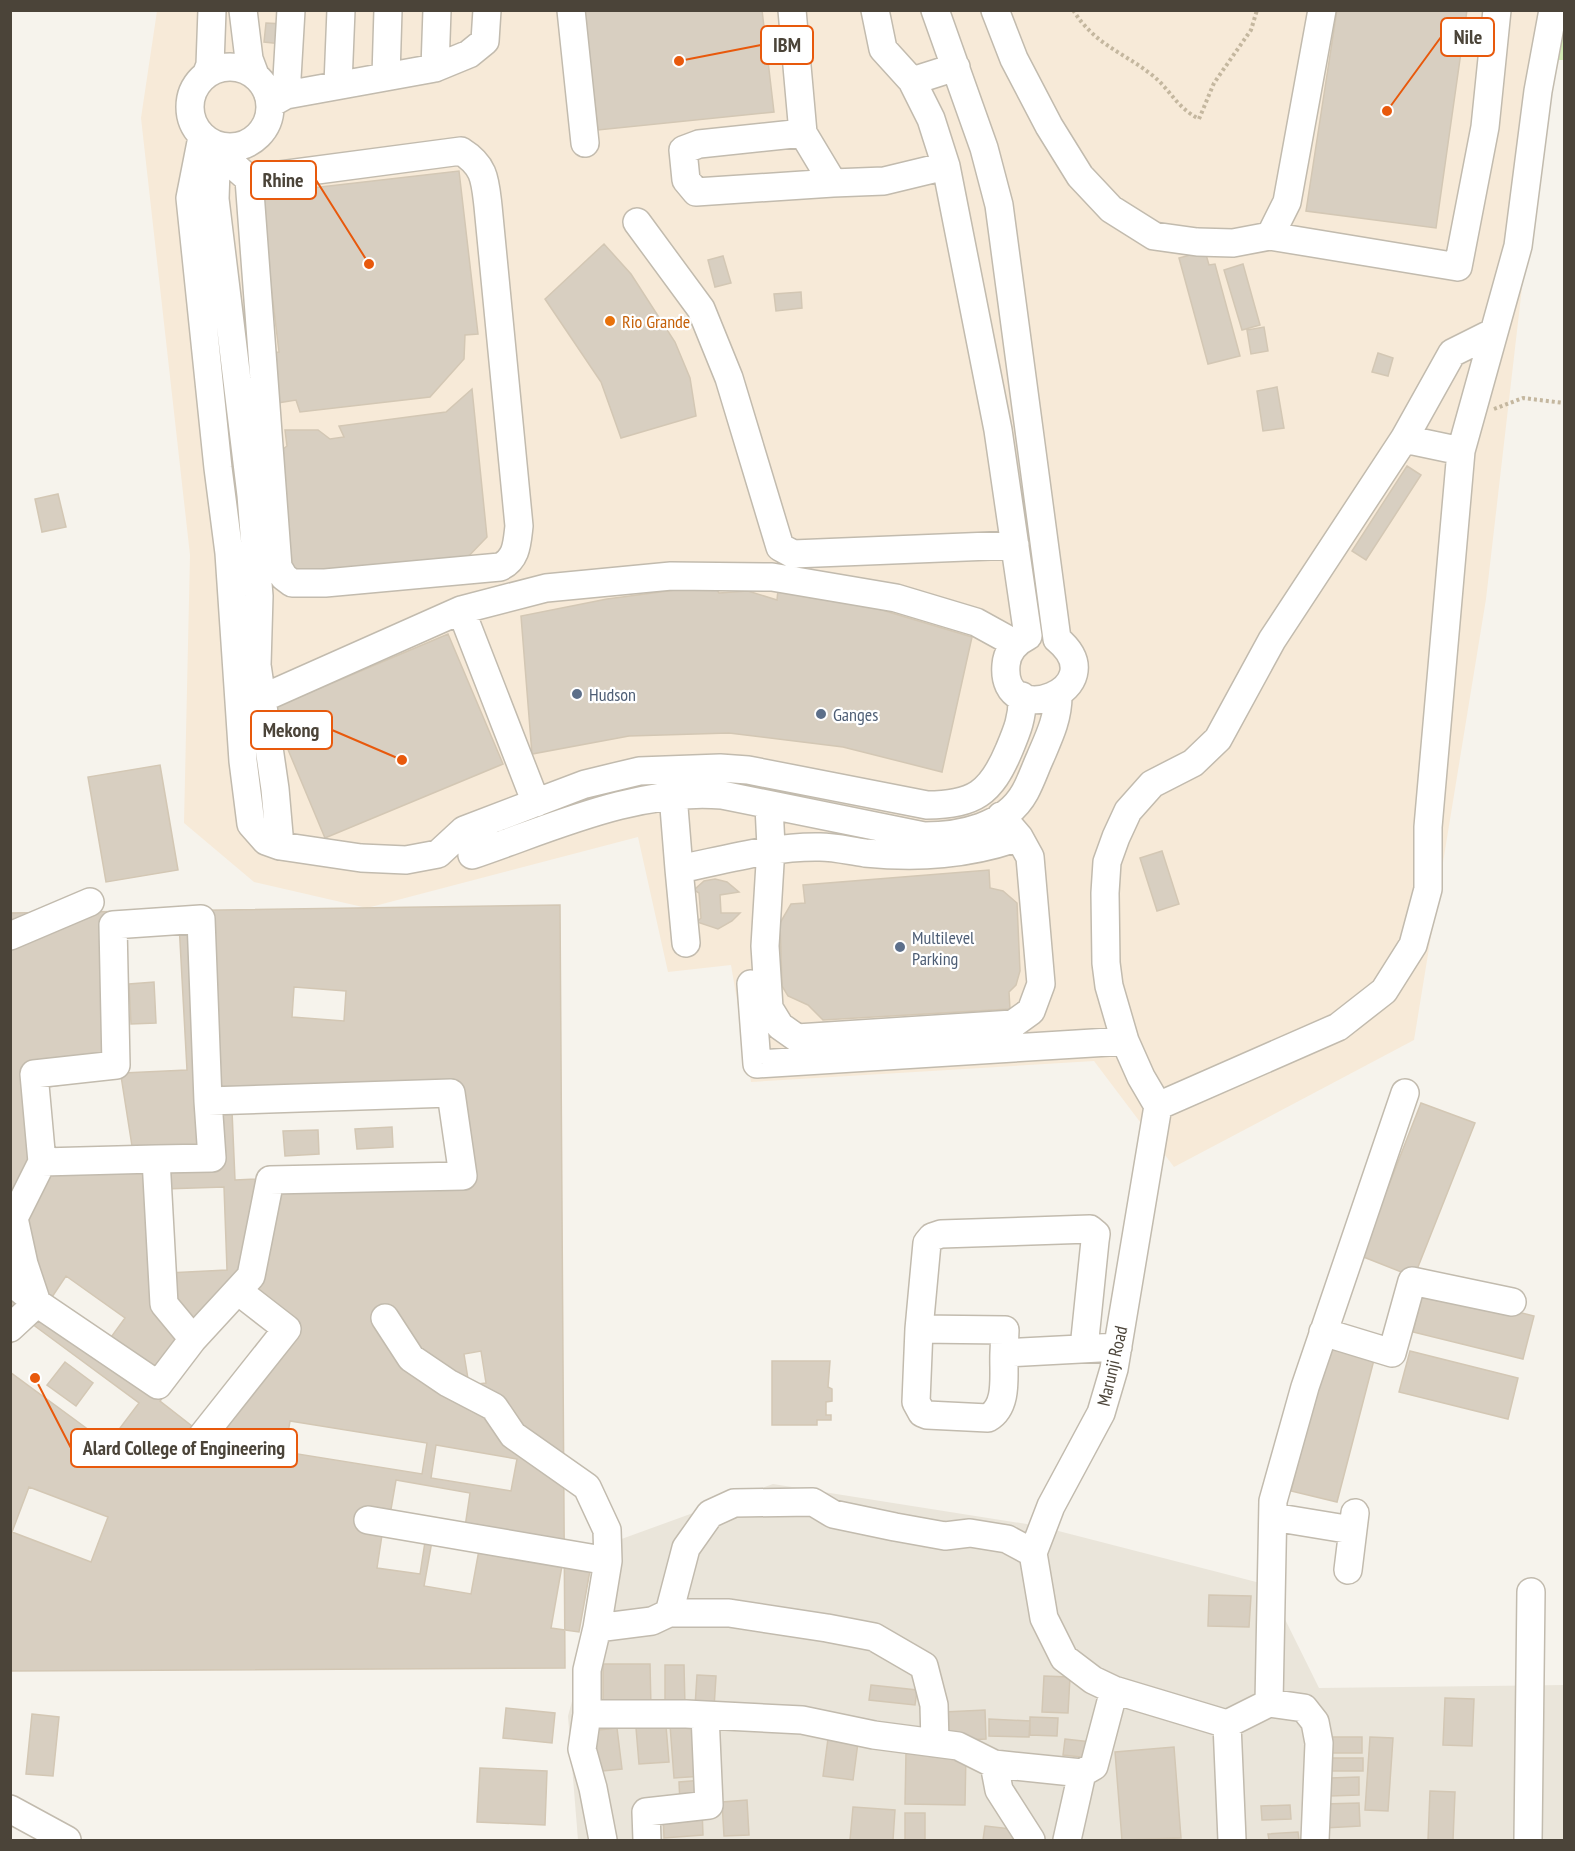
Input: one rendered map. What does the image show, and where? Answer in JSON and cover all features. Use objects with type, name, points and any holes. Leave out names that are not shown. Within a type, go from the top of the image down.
[{"type":"street","points":[[206,75],[210,65],[212,10]]},
{"type":"street","points":[[243,10],[249,59],[255,75],[268,93],[278,99],[338,84],[435,69],[469,54],[485,41],[487,10]]},
{"type":"street","points":[[250,705],[257,665],[259,596],[251,495],[215,199],[216,169],[229,152],[257,138],[278,99],[291,10]]},
{"type":"street","points":[[338,84],[340,10]]},
{"type":"street","points":[[386,76],[388,10]]},
{"type":"street","points":[[435,69],[437,10]]},
{"type":"street","points":[[572,10],[585,143]]},
{"type":"street","points":[[792,10],[803,133],[833,183]]},
{"type":"street","points":[[875,10],[883,49],[912,81],[932,119],[946,166],[998,430],[1015,545],[1022,640],[1008,657],[1006,672],[1011,686],[1022,696],[1036,701],[1058,696]]},
{"type":"street","points":[[472,855],[613,808],[690,793],[722,795],[924,836],[951,836],[969,832],[1001,816],[1025,793],[1054,725],[1058,696],[1068,685],[1073,671],[1068,650],[1057,639],[999,205],[984,148],[935,10]]},
{"type":"street","points":[[995,10],[1014,59],[1049,126],[1080,176],[1111,209],[1154,236],[1197,242],[1233,243],[1270,236],[1458,267],[1485,127],[1497,10]]},
{"type":"street","points":[[1270,236],[1287,202],[1322,10]]},
{"type":"street","points":[[1494,332],[1452,353],[1404,439],[1272,640],[1218,739],[1193,763],[1152,784],[1128,811],[1107,862],[1106,963],[1109,986],[1125,1041],[1141,1077],[1158,1106],[1338,1027],[1384,992],[1413,945],[1428,889],[1428,827],[1461,451],[1518,246],[1538,91],[1553,10]]},
{"type":"street","points":[[249,179],[461,151],[475,160],[484,177],[488,206],[519,526],[515,552],[508,563],[500,567],[325,583],[292,583],[284,577],[278,567],[249,179],[229,152],[202,137],[194,128],[189,105],[197,83],[218,69],[230,67],[255,75]]},
{"type":"street","points":[[912,81],[956,67]]},
{"type":"street","points":[[803,133],[699,144],[683,150],[686,180],[696,192],[884,181],[946,166]]},
{"type":"street","points":[[202,137],[190,198],[218,468],[250,705],[275,789],[280,846],[360,858],[406,860],[438,854],[464,830],[585,784],[639,771],[720,768],[748,770],[927,805],[947,805],[976,795],[998,777],[1021,723],[1022,696]]},
{"type":"street","points":[[637,222],[701,309],[729,378],[780,548],[793,554],[1015,545]]},
{"type":"street","points":[[1404,439],[1461,451]]},
{"type":"street","points":[[250,705],[460,610],[557,587],[671,576],[772,577],[896,598],[976,622],[1022,640]]},
{"type":"street","points":[[460,610],[536,803]]},
{"type":"street","points":[[673,795],[686,943]]},
{"type":"street","points":[[769,806],[771,852],[765,946],[769,1008],[780,1026],[796,1038],[1013,1024],[1031,1011],[1041,984],[1030,857],[1019,837],[1001,816]]},
{"type":"street","points":[[679,869],[771,852],[819,847],[867,853],[936,856],[985,849],[1019,837]]},
{"type":"street","points":[[10,936],[90,903]]},
{"type":"street","points":[[37,1303],[24,1264],[14,1218],[42,1162],[34,1074],[116,1065],[113,925],[201,919],[212,1158],[42,1162]]},
{"type":"street","points":[[749,957],[757,1064],[1125,1041]]},
{"type":"street","points":[[1269,1702],[1273,1517],[1278,1482],[1323,1332],[1405,1092]]},
{"type":"street","points":[[10,1281],[37,1303],[158,1385],[193,1339],[251,1276],[270,1180],[463,1176],[451,1093],[208,1101]]},
{"type":"street","name":"Marunji Road","points":[[1033,1553],[1051,1506],[1101,1413],[1118,1347],[1158,1106]]},
{"type":"street","points":[[156,1159],[164,1304],[193,1339]]},
{"type":"street","points":[[919,1329],[1005,1330],[1002,1402],[996,1414],[988,1418],[927,1415],[922,1413],[916,1402],[919,1329],[927,1243],[932,1237],[1090,1229],[1096,1234],[1084,1348]]},
{"type":"street","points":[[1323,1332],[1392,1353],[1412,1281],[1512,1302]]},
{"type":"street","points":[[199,1440],[287,1329],[238,1291]]},
{"type":"street","points":[[10,1328],[37,1303]]},
{"type":"street","points":[[385,1318],[411,1358],[448,1383],[494,1407],[513,1435],[587,1487],[607,1530],[608,1561],[597,1628],[587,1670],[587,1714],[582,1749],[593,1788],[603,1840]]},
{"type":"street","points":[[1004,1353],[1118,1347]]},
{"type":"street","points":[[669,1613],[686,1548],[710,1514],[734,1503],[813,1502],[833,1514],[895,1527],[945,1536],[970,1533],[1007,1539],[1033,1553],[1044,1618],[1064,1658],[1093,1680],[1114,1690],[1227,1724],[1269,1702],[1304,1708],[1315,1722],[1319,1743],[1315,1840]]},
{"type":"street","points":[[1273,1517],[1354,1521],[1348,1570]]},
{"type":"street","points":[[368,1520],[608,1561]]},
{"type":"street","points":[[1528,1840],[1530,1592]]},
{"type":"street","points":[[597,1628],[652,1621],[669,1613],[729,1613],[874,1637],[924,1666],[933,1705],[935,1743]]},
{"type":"street","points":[[587,1714],[705,1715],[802,1720],[874,1735],[958,1746],[994,1764],[1082,1773],[1094,1766],[1114,1690]]},
{"type":"street","points":[[647,1840],[646,1812],[709,1805],[705,1715]]},
{"type":"street","points":[[1227,1724],[1232,1840]]},
{"type":"street","points":[[994,1764],[999,1790],[1031,1840]]},
{"type":"street","points":[[1067,1840],[1082,1773]]},
{"type":"street","points":[[10,1809],[56,1837]]},
{"type":"path","points":[[1073,10],[1100,41],[1154,77],[1182,109],[1200,119],[1214,83],[1251,30],[1257,10]]},
{"type":"path","points":[[1471,418],[1524,398],[1564,403]]},
{"type":"shaded area","points":[[157,11],[1554,11],[1486,599],[1414,1040],[1174,1167],[1094,1061],[751,1082],[731,965],[668,972],[638,837],[367,908],[254,882],[184,823],[190,555],[141,118]]},
{"type":"shaded area","points":[[773,1484],[1039,1526],[1268,1585],[1319,1688],[1564,1685],[1564,1840],[578,1840],[568,1716],[616,1541]]},
{"type":"green space","points":[[1564,11],[1564,60],[1544,60]]},
{"type":"building","points":[[584,10],[762,10],[774,112],[598,130]]},
{"type":"building","points":[[1337,10],[1467,10],[1436,228],[1306,211]]},
{"type":"building","points":[[266,23],[284,24],[282,44],[264,42]]},
{"type":"building","points":[[459,171],[478,334],[465,335],[464,359],[430,397],[300,412],[296,400],[271,404],[272,353],[279,352],[260,194]]},
{"type":"building","name":"Rio Grande","points":[[604,244],[631,274],[675,342],[690,378],[696,416],[621,438],[601,382],[545,299]]},
{"type":"building","points":[[1205,251],[1209,265],[1215,264],[1240,356],[1208,364],[1179,258]]},
{"type":"building","points":[[723,256],[731,283],[715,287],[708,260]]},
{"type":"building","points":[[1243,264],[1260,325],[1242,330],[1224,270]]},
{"type":"building","points":[[801,292],[802,308],[776,311],[774,294]]},
{"type":"building","points":[[1264,327],[1268,351],[1251,354],[1247,330]]},
{"type":"building","points":[[1378,353],[1393,358],[1388,376],[1372,372]]},
{"type":"building","points":[[1277,387],[1284,428],[1263,431],[1257,391]]},
{"type":"building","points":[[472,389],[487,537],[462,563],[295,574],[286,561],[278,453],[287,446],[285,430],[318,430],[330,439],[344,437],[339,426],[446,412]]},
{"type":"building","points":[[1407,466],[1421,475],[1366,560],[1352,551]]},
{"type":"building","points":[[58,494],[66,527],[42,532],[35,499]]},
{"type":"building","points":[[713,585],[719,593],[748,591],[777,600],[778,590],[872,607],[972,637],[942,772],[843,747],[729,733],[629,736],[532,754],[521,616],[607,599]]},
{"type":"building","points":[[448,634],[503,764],[325,838],[271,709]]},
{"type":"building","points":[[160,765],[178,870],[106,882],[88,777]]},
{"type":"building","points":[[1162,851],[1179,904],[1157,911],[1140,858]]},
{"type":"building","name":"Multilevel Parking","points":[[989,870],[990,888],[1003,891],[1017,903],[1020,971],[1016,985],[1009,992],[1010,1009],[823,1020],[808,1005],[788,996],[782,986],[780,923],[791,904],[805,903],[803,885]]},
{"type":"building","points":[[715,879],[727,882],[739,892],[720,895],[721,913],[740,913],[718,929],[697,922],[701,918],[699,893],[694,890],[704,881]]},
{"type":"building","points":[[560,905],[565,1668],[10,1671],[10,913]]},
{"type":"building","points":[[179,923],[187,1070],[123,1073],[115,926]],"holes":[[[154,982],[156,1023],[131,1024],[129,984]]]},
{"type":"building","points":[[294,987],[346,991],[344,1021],[292,1017]]},
{"type":"building","points":[[121,1076],[132,1146],[52,1158],[41,1088]]},
{"type":"building","points":[[444,1100],[448,1169],[235,1180],[232,1111]],"holes":[[[392,1127],[393,1147],[357,1149],[355,1129]],[[318,1130],[319,1154],[285,1156],[283,1131]]]},
{"type":"building","points":[[1421,1103],[1475,1123],[1414,1277],[1361,1256]]},
{"type":"building","points":[[224,1187],[227,1270],[167,1273],[164,1189]]},
{"type":"building","points":[[66,1276],[125,1318],[104,1347],[46,1306]]},
{"type":"building","points":[[1424,1288],[1534,1316],[1523,1359],[1413,1332]]},
{"type":"building","points":[[239,1300],[280,1333],[201,1433],[160,1401]]},
{"type":"building","points":[[28,1321],[139,1403],[108,1444],[10,1372],[10,1345]],"holes":[[[65,1362],[93,1383],[76,1406],[47,1385]]]},
{"type":"building","points":[[1329,1344],[1375,1356],[1337,1502],[1291,1491]]},
{"type":"building","points":[[481,1351],[486,1383],[469,1385],[464,1354]]},
{"type":"building","points":[[1410,1351],[1518,1378],[1508,1419],[1399,1392]]},
{"type":"building","points":[[772,1361],[830,1361],[828,1387],[832,1389],[832,1401],[826,1402],[826,1415],[831,1415],[831,1420],[817,1420],[817,1425],[772,1425]]},
{"type":"building","points":[[290,1421],[427,1443],[422,1474],[285,1452]]},
{"type":"building","points":[[436,1445],[517,1459],[511,1491],[431,1478]]},
{"type":"building","points":[[396,1480],[470,1493],[465,1527],[390,1515]]},
{"type":"building","points":[[29,1487],[108,1517],[91,1562],[12,1532]]},
{"type":"building","points":[[382,1535],[425,1542],[420,1574],[377,1568]]},
{"type":"building","points":[[432,1541],[479,1550],[471,1594],[424,1586]]},
{"type":"building","points":[[563,1560],[591,1565],[579,1632],[551,1628]]},
{"type":"building","points":[[1209,1595],[1251,1596],[1249,1627],[1208,1626]]},
{"type":"building","points":[[603,1664],[650,1664],[651,1708],[603,1709]]},
{"type":"building","points":[[665,1665],[684,1665],[685,1707],[665,1707]]},
{"type":"building","points":[[697,1675],[716,1676],[714,1708],[695,1707]]},
{"type":"building","points":[[1044,1676],[1070,1677],[1068,1713],[1042,1712]]},
{"type":"building","points":[[871,1685],[917,1690],[915,1705],[869,1700]]},
{"type":"building","points":[[1445,1698],[1474,1699],[1472,1746],[1443,1745]]},
{"type":"building","points":[[506,1708],[555,1713],[552,1743],[503,1738]]},
{"type":"building","points":[[985,1710],[986,1739],[945,1741],[944,1712]]},
{"type":"building","points":[[32,1714],[59,1717],[53,1776],[26,1774]]},
{"type":"building","points":[[1030,1717],[1058,1718],[1057,1736],[1030,1735]]},
{"type":"building","points":[[989,1719],[1030,1721],[1029,1737],[989,1736]]},
{"type":"building","points":[[699,1723],[703,1776],[674,1778],[670,1725]]},
{"type":"building","points":[[666,1726],[669,1762],[639,1764],[636,1728]]},
{"type":"building","points":[[617,1728],[622,1769],[593,1772],[589,1731]]},
{"type":"building","points":[[829,1731],[859,1735],[853,1780],[823,1776]]},
{"type":"building","points":[[1329,1737],[1362,1737],[1362,1753],[1329,1753]]},
{"type":"building","points":[[1370,1737],[1393,1738],[1388,1811],[1365,1810]]},
{"type":"building","points":[[1065,1739],[1091,1742],[1090,1758],[1063,1755]]},
{"type":"building","points":[[1174,1747],[1181,1838],[1122,1840],[1115,1752]]},
{"type":"building","points":[[906,1752],[966,1752],[965,1805],[905,1804]]},
{"type":"building","points":[[1330,1758],[1363,1758],[1363,1771],[1330,1771]]},
{"type":"building","points":[[480,1768],[547,1771],[545,1825],[477,1822]]},
{"type":"building","points":[[1359,1777],[1359,1795],[1330,1796],[1330,1778]]},
{"type":"building","points":[[703,1780],[705,1801],[680,1803],[679,1782]]},
{"type":"building","points":[[1430,1791],[1455,1792],[1453,1840],[1428,1840]]},
{"type":"building","points":[[747,1800],[749,1835],[724,1836],[722,1802]]},
{"type":"building","points":[[1359,1803],[1360,1826],[1325,1828],[1324,1804]]},
{"type":"building","points":[[1290,1805],[1291,1819],[1262,1820],[1261,1806]]},
{"type":"building","points":[[853,1807],[895,1810],[893,1840],[850,1840]]},
{"type":"building","points":[[702,1809],[703,1835],[664,1838],[663,1811]]},
{"type":"building","points":[[905,1813],[925,1813],[925,1840],[905,1840]]},
{"type":"building","points":[[985,1826],[1021,1830],[1020,1840],[983,1840]]},
{"type":"building","points":[[1298,1832],[1299,1840],[1269,1840],[1268,1834]]},
{"type":"place","name":"IBM","points":[[679,61]]},
{"type":"place","name":"Nile","points":[[1387,111]]},
{"type":"place","name":"Rhine","points":[[369,264]]},
{"type":"place","name":"Rio Grande","points":[[610,321]]},
{"type":"place","name":"Hudson","points":[[577,694]]},
{"type":"place","name":"Ganges","points":[[821,714]]},
{"type":"place","name":"Mekong","points":[[402,760]]},
{"type":"place","name":"Multilevel Parking","points":[[900,947]]},
{"type":"place","name":"Alard College of Engineering","points":[[35,1378]]}]
